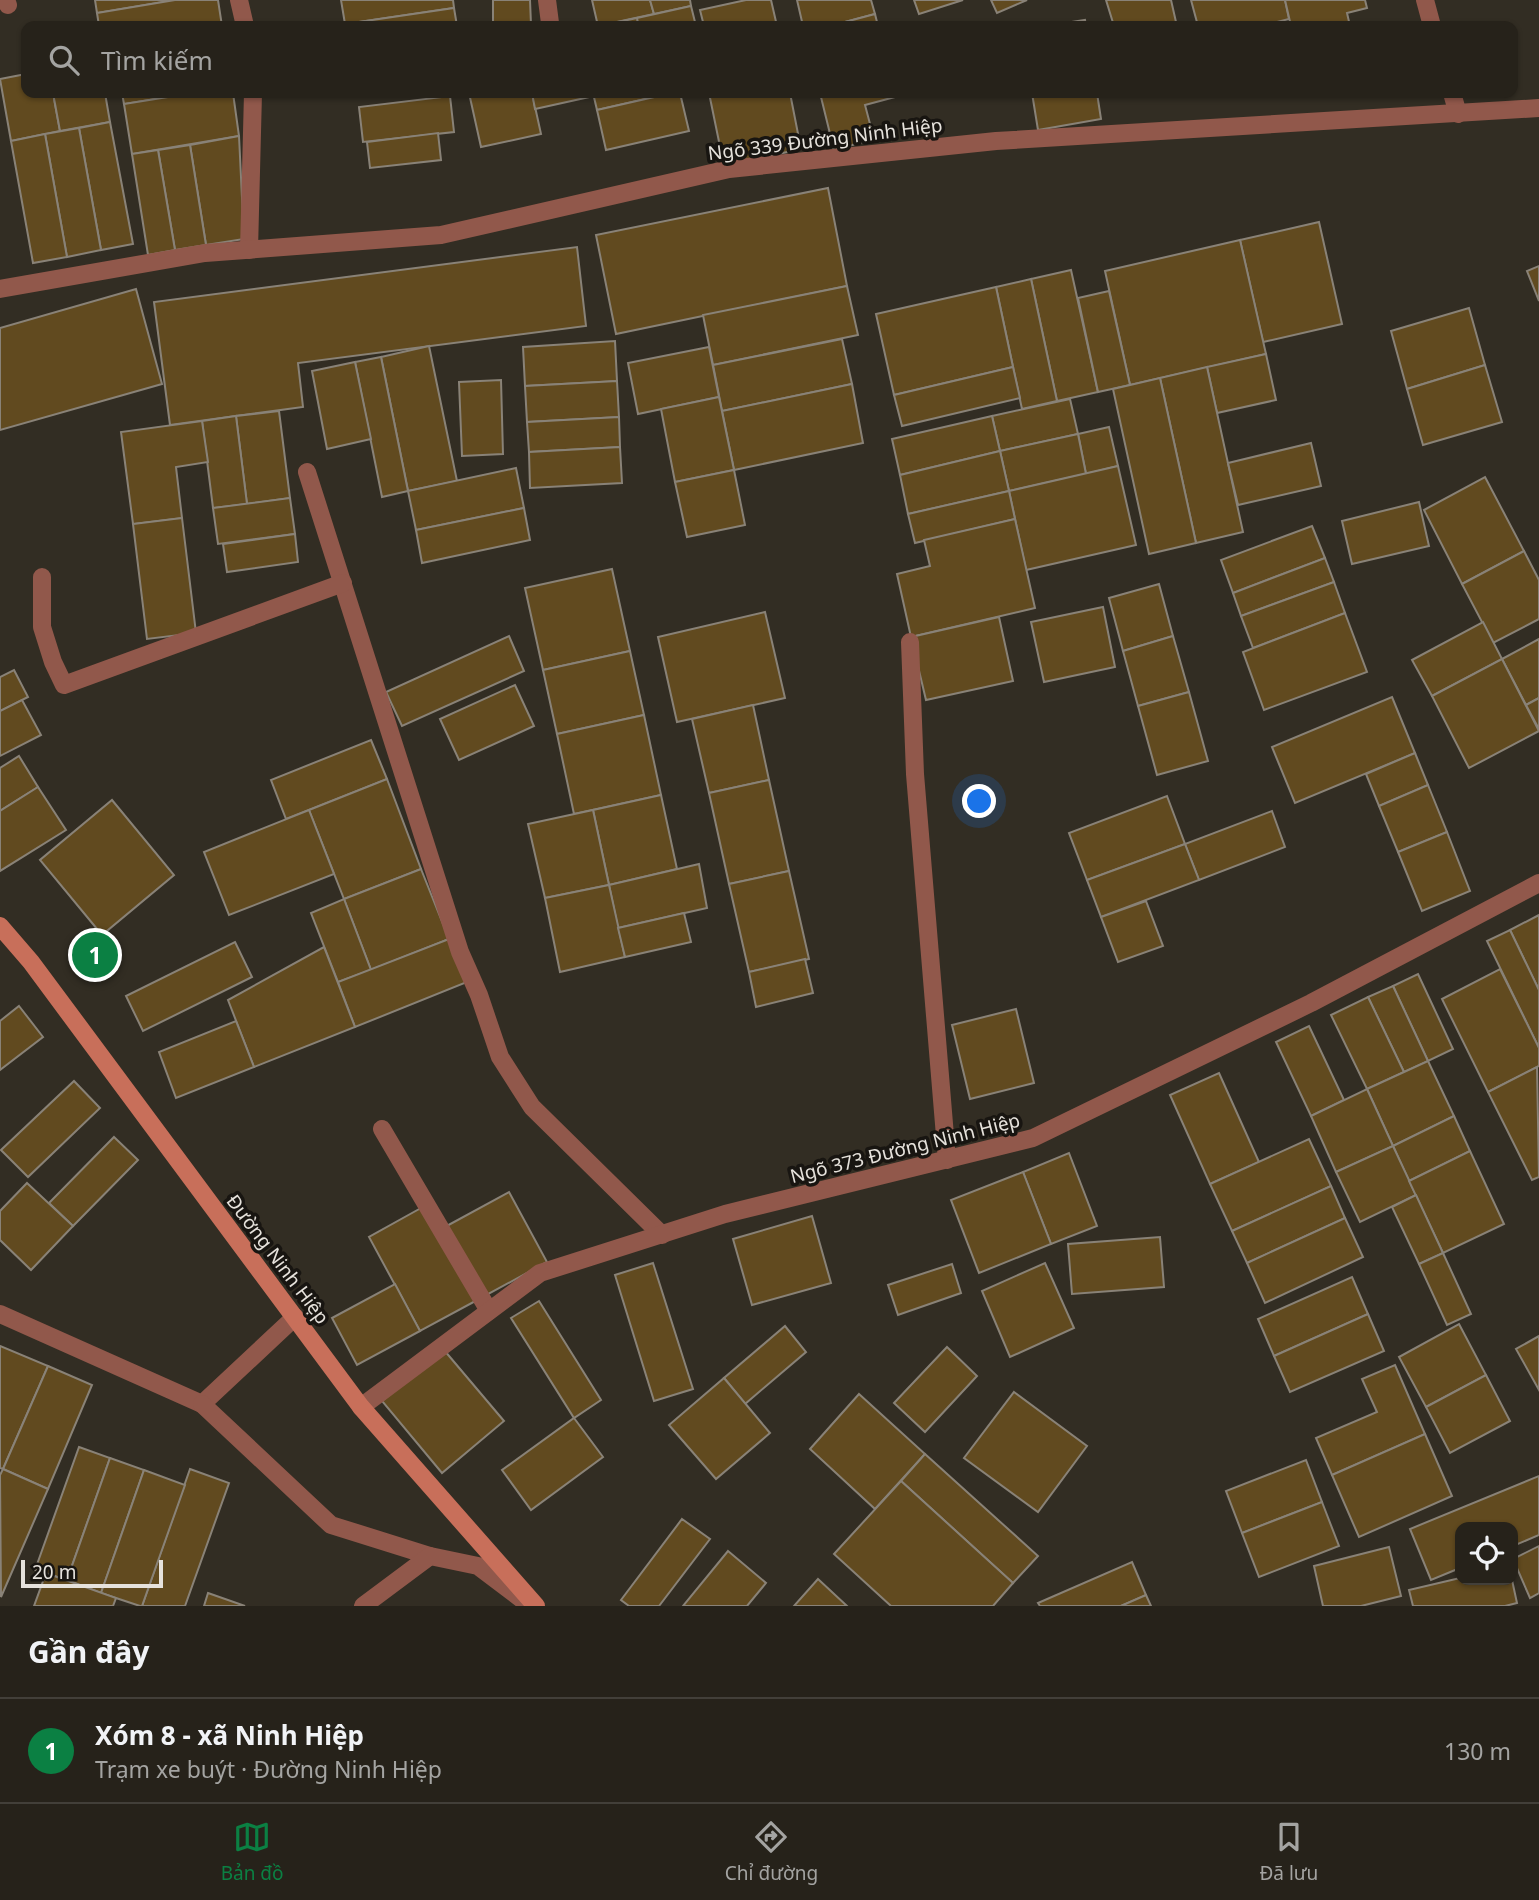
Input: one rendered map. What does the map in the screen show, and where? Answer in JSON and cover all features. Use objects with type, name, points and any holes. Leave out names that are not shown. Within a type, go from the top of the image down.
[{"type":"main road","name":"Đường Ninh Hiệp","points":[[0,926],[31,962],[361,1407],[534,1606]]},
{"type":"street","points":[[239,0],[244,21]]},
{"type":"street","points":[[547,0],[551,21]]},
{"type":"street","points":[[1424,0],[1430,21]]},
{"type":"street","points":[[249,250],[253,98]]},
{"type":"street","points":[[1453,98],[1458,114]]},
{"type":"street","name":"Ngõ 339 Đường Ninh Hiệp","points":[[0,289],[205,253],[441,235],[729,169],[996,141],[1539,108]]},
{"type":"street","points":[[307,472],[460,952],[479,995],[500,1057],[532,1107],[662,1234]]},
{"type":"street","points":[[42,577],[42,627],[53,662],[64,685],[343,583]]},
{"type":"street","points":[[910,642],[915,774],[947,1160]]},
{"type":"street","name":"Ngõ 373 Đường Ninh Hiệp","points":[[361,1407],[540,1273],[725,1214],[1033,1138],[1311,1003],[1539,883]]},
{"type":"street","points":[[382,1129],[489,1311]]},
{"type":"street","points":[[0,1314],[202,1404],[331,1525],[430,1556],[478,1566],[534,1606]]},
{"type":"street","points":[[202,1404],[295,1317]]},
{"type":"street","points":[[363,1606],[430,1556]]},
{"type":"building","points":[[95,0],[175,0],[97,13]]},
{"type":"building","points":[[175,0],[218,0],[221,21],[98,21],[97,13]]},
{"type":"building","points":[[341,0],[453,0],[454,8],[365,21],[344,21]]},
{"type":"building","points":[[493,0],[530,0],[531,21],[493,21]]},
{"type":"building","points":[[592,0],[650,0],[654,14],[621,21],[597,21]]},
{"type":"building","points":[[650,0],[690,0],[691,6],[654,14]]},
{"type":"building","points":[[746,0],[771,0],[776,21],[703,21],[700,10]]},
{"type":"building","points":[[797,0],[871,0],[875,14],[849,21],[802,21]]},
{"type":"building","points":[[914,0],[963,0],[919,14]]},
{"type":"building","points":[[991,0],[1027,0],[997,13]]},
{"type":"building","points":[[1106,0],[1171,0],[1176,21],[1112,21]]},
{"type":"building","points":[[1191,0],[1285,0],[1289,19],[1281,21],[1197,21]]},
{"type":"building","points":[[1285,0],[1365,0],[1367,8],[1347,13],[1349,21],[1290,21]]},
{"type":"building","points":[[691,6],[695,21],[637,21],[637,18]]},
{"type":"building","points":[[454,8],[456,21],[365,21]]},
{"type":"building","points":[[875,14],[877,21],[849,21]]},
{"type":"building","points":[[21,75],[21,98],[54,98],[60,131],[11,141],[0,79]]},
{"type":"building","points":[[54,98],[106,98],[110,122],[60,131]]},
{"type":"building","points":[[123,98],[162,98],[124,104]]},
{"type":"building","points":[[162,98],[234,98],[239,136],[132,154],[124,104]]},
{"type":"building","points":[[450,98],[454,132],[363,142],[359,107]]},
{"type":"building","points":[[470,98],[533,98],[541,134],[481,147]]},
{"type":"building","points":[[533,98],[585,98],[535,109]]},
{"type":"building","points":[[594,98],[650,98],[597,110]]},
{"type":"building","points":[[650,98],[681,98],[689,131],[606,150],[597,110]]},
{"type":"building","points":[[710,98],[791,98],[801,149],[724,166]]},
{"type":"building","points":[[821,98],[891,98],[865,105],[874,139],[834,150]]},
{"type":"building","points":[[1033,98],[1098,98],[1101,119],[1038,130]]},
{"type":"building","points":[[110,122],[133,244],[101,250],[79,128]]},
{"type":"building","points":[[79,128],[101,250],[67,257],[45,134]]},
{"type":"building","points":[[438,133],[441,160],[370,168],[367,142]]},
{"type":"building","points":[[45,134],[67,257],[33,263],[11,141]]},
{"type":"building","points":[[239,136],[244,239],[206,245],[190,145]]},
{"type":"building","points":[[190,145],[206,245],[175,250],[158,150]]},
{"type":"building","points":[[158,150],[175,250],[148,255],[132,154]]},
{"type":"building","points":[[828,188],[847,286],[616,334],[596,235]]},
{"type":"building","points":[[1319,222],[1342,324],[1263,342],[1240,240]]},
{"type":"building","points":[[1240,240],[1266,354],[1130,385],[1105,271]]},
{"type":"building","points":[[577,247],[586,326],[298,363],[303,407],[170,425],[154,302]]},
{"type":"building","points":[[1539,266],[1539,301],[1527,271]]},
{"type":"building","points":[[1071,270],[1098,392],[1057,401],[1031,279]]},
{"type":"building","points":[[1031,279],[1057,401],[1022,409],[996,287]]},
{"type":"building","points":[[847,286],[858,335],[713,365],[703,315]]},
{"type":"building","points":[[996,287],[1013,367],[894,395],[876,314]]},
{"type":"building","points":[[136,289],[162,384],[0,430],[0,328]]},
{"type":"building","points":[[1109,291],[1130,385],[1098,392],[1078,298]]},
{"type":"building","points":[[1469,308],[1485,365],[1407,389],[1391,331]]},
{"type":"building","points":[[842,339],[852,384],[722,411],[713,365]]},
{"type":"building","points":[[615,341],[617,381],[525,386],[523,347]]},
{"type":"building","points":[[429,346],[457,481],[408,491],[381,357]]},
{"type":"building","points":[[709,347],[719,397],[638,414],[628,363]]},
{"type":"building","points":[[1266,354],[1276,400],[1217,413],[1207,367]]},
{"type":"building","points":[[381,357],[408,491],[382,497],[355,362]]},
{"type":"building","points":[[355,362],[371,439],[327,449],[312,371]]},
{"type":"building","points":[[1485,365],[1502,422],[1423,445],[1407,389]]},
{"type":"building","points":[[1013,367],[1020,398],[902,426],[894,395]]},
{"type":"building","points":[[1207,367],[1243,532],[1196,543],[1160,378]]},
{"type":"building","points":[[1160,378],[1196,543],[1149,554],[1113,389]]},
{"type":"building","points":[[501,380],[503,454],[462,456],[459,382]]},
{"type":"building","points":[[617,381],[619,417],[527,422],[525,386]]},
{"type":"building","points":[[852,384],[863,443],[734,470],[722,411]]},
{"type":"building","points":[[719,397],[734,470],[675,482],[661,409]]},
{"type":"building","points":[[1070,399],[1078,434],[1000,451],[992,416]]},
{"type":"building","points":[[279,411],[290,498],[247,504],[236,416]]},
{"type":"building","points":[[236,416],[247,504],[213,508],[202,421]]},
{"type":"building","points":[[992,416],[1000,451],[900,475],[892,439]]},
{"type":"building","points":[[619,417],[620,447],[529,452],[527,422]]},
{"type":"building","points":[[202,421],[208,462],[176,467],[182,518],[133,524],[121,432]]},
{"type":"building","points":[[1109,427],[1118,466],[1086,474],[1078,434]]},
{"type":"building","points":[[1078,434],[1086,474],[1009,491],[1000,451]]},
{"type":"building","points":[[1311,443],[1321,486],[1238,505],[1228,463]]},
{"type":"building","points":[[620,447],[622,483],[530,488],[529,452]]},
{"type":"building","points":[[1000,451],[1009,491],[908,514],[900,475]]},
{"type":"building","points":[[1118,466],[1136,545],[1026,570],[1009,491]]},
{"type":"building","points":[[516,468],[524,508],[416,530],[408,491]]},
{"type":"building","points":[[734,470],[745,525],[687,537],[675,482]]},
{"type":"building","points":[[1485,477],[1524,551],[1462,584],[1424,510]]},
{"type":"building","points":[[1009,491],[1015,519],[915,543],[908,514]]},
{"type":"building","points":[[290,498],[295,534],[218,544],[213,508]]},
{"type":"building","points":[[1419,502],[1429,546],[1352,564],[1342,521]]},
{"type":"building","points":[[524,508],[530,540],[422,563],[416,530]]},
{"type":"building","points":[[182,518],[196,633],[147,639],[133,524]]},
{"type":"building","points":[[1015,519],[1035,608],[911,637],[897,574],[930,566],[924,540]]},
{"type":"building","points":[[1312,526],[1325,558],[1233,593],[1221,560]]},
{"type":"building","points":[[295,534],[298,562],[227,572],[223,544]]},
{"type":"building","points":[[1524,551],[1539,580],[1539,619],[1493,643],[1462,584]]},
{"type":"building","points":[[1325,558],[1334,582],[1241,616],[1233,593]]},
{"type":"building","points":[[612,569],[630,651],[543,670],[525,588]]},
{"type":"building","points":[[1334,582],[1345,613],[1253,648],[1241,616]]},
{"type":"building","points":[[1159,584],[1173,636],[1123,651],[1109,598]]},
{"type":"building","points":[[1103,607],[1115,667],[1044,682],[1031,622]]},
{"type":"building","points":[[765,612],[785,698],[677,722],[658,637]]},
{"type":"building","points":[[1345,613],[1367,672],[1264,710],[1243,652]]},
{"type":"building","points":[[999,617],[1013,681],[926,700],[911,637]]},
{"type":"building","points":[[1483,622],[1502,659],[1432,696],[1412,660]]},
{"type":"building","points":[[509,636],[524,671],[402,726],[386,692]]},
{"type":"building","points":[[1173,636],[1189,692],[1138,706],[1123,651]]},
{"type":"building","points":[[1539,639],[1539,698],[1526,705],[1502,659]]},
{"type":"building","points":[[630,651],[644,715],[557,734],[543,670]]},
{"type":"building","points":[[1502,659],[1539,731],[1469,768],[1432,696]]},
{"type":"building","points":[[14,670],[28,697],[0,711],[0,677]]},
{"type":"building","points":[[515,685],[534,726],[459,760],[440,719]]},
{"type":"building","points":[[1189,692],[1208,761],[1157,775],[1138,706]]},
{"type":"building","points":[[1392,697],[1415,753],[1295,803],[1272,747]]},
{"type":"building","points":[[1539,698],[1539,729],[1526,705]]},
{"type":"building","points":[[22,700],[41,735],[0,756],[0,711]]},
{"type":"building","points":[[753,705],[769,780],[709,793],[692,719]]},
{"type":"building","points":[[644,715],[661,795],[574,814],[557,734]]},
{"type":"building","points":[[371,740],[387,779],[286,819],[271,780]]},
{"type":"building","points":[[1415,753],[1428,785],[1379,806],[1366,774]]},
{"type":"building","points":[[19,756],[38,787],[0,811],[0,768]]},
{"type":"building","points":[[387,779],[421,869],[344,899],[309,810]]},
{"type":"building","points":[[769,780],[789,871],[729,884],[709,793]]},
{"type":"building","points":[[1428,785],[1447,832],[1398,852],[1379,806]]},
{"type":"building","points":[[38,787],[66,830],[0,871],[0,811]]},
{"type":"building","points":[[661,795],[677,869],[609,885],[593,810]]},
{"type":"building","points":[[1167,796],[1185,844],[1087,880],[1069,833]]},
{"type":"building","points":[[112,800],[174,875],[102,935],[40,860]]},
{"type":"building","points":[[309,810],[334,874],[229,915],[204,852]]},
{"type":"building","points":[[593,810],[609,885],[545,898],[528,824]]},
{"type":"building","points":[[1272,811],[1285,847],[1199,880],[1185,844]]},
{"type":"building","points":[[1447,832],[1470,891],[1422,911],[1398,852]]},
{"type":"building","points":[[1185,844],[1199,880],[1101,917],[1087,880]]},
{"type":"building","points":[[699,864],[707,908],[618,928],[609,885]]},
{"type":"building","points":[[421,869],[449,939],[371,970],[344,899]]},
{"type":"building","points":[[789,871],[809,959],[749,972],[729,884]]},
{"type":"building","points":[[609,885],[625,957],[560,972],[545,898]]},
{"type":"building","points":[[344,899],[371,970],[338,982],[311,913]]},
{"type":"building","points":[[1146,901],[1163,946],[1118,962],[1101,917]]},
{"type":"building","points":[[684,913],[691,942],[625,957],[618,928]]},
{"type":"building","points":[[1539,915],[1539,990],[1510,930]]},
{"type":"building","points":[[1510,930],[1539,990],[1539,1048],[1487,941]]},
{"type":"building","points":[[449,939],[467,982],[355,1027],[338,982]]},
{"type":"building","points":[[235,942],[252,977],[143,1031],[126,996]]},
{"type":"building","points":[[324,947],[355,1027],[254,1067],[228,1000]]},
{"type":"building","points":[[805,959],[813,993],[756,1007],[749,972]]},
{"type":"building","points":[[1500,969],[1539,1048],[1539,1066],[1488,1092],[1442,999]]},
{"type":"building","points":[[1418,974],[1453,1049],[1428,1061],[1393,986]]},
{"type":"building","points":[[1393,986],[1428,1061],[1404,1072],[1368,997]]},
{"type":"building","points":[[1368,997],[1404,1072],[1367,1089],[1331,1015]]},
{"type":"building","points":[[19,1006],[43,1037],[0,1070],[0,1021]]},
{"type":"building","points":[[1016,1009],[1034,1083],[970,1099],[952,1025]]},
{"type":"building","points":[[236,1021],[254,1067],[176,1098],[159,1052]]},
{"type":"building","points":[[1309,1026],[1344,1100],[1311,1116],[1276,1042]]},
{"type":"building","points":[[1428,1061],[1454,1116],[1393,1146],[1367,1089]]},
{"type":"building","points":[[1537,1067],[1539,1177],[1532,1180],[1488,1092]]},
{"type":"building","points":[[1219,1073],[1259,1162],[1210,1184],[1170,1095]]},
{"type":"building","points":[[74,1081],[100,1108],[28,1177],[1,1150]]},
{"type":"building","points":[[1367,1089],[1393,1146],[1336,1172],[1311,1116]]},
{"type":"building","points":[[1454,1116],[1470,1151],[1409,1181],[1393,1146]]},
{"type":"building","points":[[114,1137],[138,1160],[73,1226],[49,1203]]},
{"type":"building","points":[[1309,1139],[1331,1186],[1232,1231],[1210,1184]]},
{"type":"building","points":[[1393,1146],[1416,1195],[1360,1222],[1336,1172]]},
{"type":"building","points":[[1470,1151],[1504,1224],[1443,1253],[1409,1181]]},
{"type":"building","points":[[1069,1153],[1097,1226],[1051,1244],[1023,1172]]},
{"type":"building","points":[[1023,1172],[1051,1244],[979,1273],[951,1200]]},
{"type":"building","points":[[27,1183],[73,1226],[31,1270],[0,1240],[0,1211]]},
{"type":"building","points":[[1331,1186],[1345,1218],[1247,1263],[1232,1231]]},
{"type":"building","points":[[509,1192],[547,1262],[481,1298],[443,1228]]},
{"type":"building","points":[[1416,1195],[1443,1253],[1419,1264],[1392,1207]]},
{"type":"building","points":[[430,1203],[481,1298],[420,1331],[369,1237]]},
{"type":"building","points":[[812,1216],[831,1283],[752,1305],[733,1239]]},
{"type":"building","points":[[1345,1218],[1363,1257],[1265,1303],[1247,1263]]},
{"type":"building","points":[[1160,1237],[1164,1287],[1072,1294],[1068,1244]]},
{"type":"building","points":[[1443,1253],[1471,1314],[1447,1325],[1419,1264]]},
{"type":"building","points":[[653,1263],[693,1389],[654,1401],[615,1275]]},
{"type":"building","points":[[1045,1263],[1074,1328],[1010,1357],[982,1291]]},
{"type":"building","points":[[952,1264],[961,1293],[898,1315],[888,1285]]},
{"type":"building","points":[[1352,1277],[1368,1314],[1274,1356],[1258,1319]]},
{"type":"building","points":[[395,1284],[420,1331],[357,1365],[332,1318]]},
{"type":"building","points":[[539,1301],[601,1400],[574,1418],[511,1318]]},
{"type":"building","points":[[1368,1314],[1384,1351],[1290,1392],[1274,1356]]},
{"type":"building","points":[[1459,1324],[1486,1375],[1426,1407],[1399,1357]]},
{"type":"building","points":[[785,1326],[806,1352],[745,1404],[724,1378]]},
{"type":"building","points":[[1539,1336],[1539,1390],[1516,1349]]},
{"type":"building","points":[[0,1346],[48,1366],[3,1469],[0,1468]]},
{"type":"building","points":[[947,1347],[977,1376],[925,1432],[894,1403]]},
{"type":"building","points":[[444,1350],[504,1421],[442,1473],[382,1401]]},
{"type":"building","points":[[1395,1365],[1425,1434],[1332,1475],[1316,1438],[1377,1412],[1362,1379]]},
{"type":"building","points":[[48,1366],[92,1385],[48,1489],[3,1469]]},
{"type":"building","points":[[1486,1375],[1510,1421],[1450,1453],[1426,1407]]},
{"type":"building","points":[[724,1378],[770,1433],[716,1479],[669,1425]]},
{"type":"building","points":[[1014,1392],[1087,1446],[1038,1512],[964,1458]]},
{"type":"building","points":[[859,1394],[925,1454],[875,1509],[810,1449]]},
{"type":"building","points":[[574,1418],[603,1457],[531,1510],[502,1470]]},
{"type":"building","points":[[1425,1434],[1452,1496],[1359,1537],[1332,1475]]},
{"type":"building","points":[[79,1447],[110,1458],[67,1580],[35,1570]]},
{"type":"building","points":[[925,1454],[1038,1556],[1013,1583],[901,1481]]},
{"type":"building","points":[[110,1458],[144,1470],[101,1593],[67,1580]]},
{"type":"building","points":[[1306,1460],[1322,1502],[1242,1533],[1226,1491]]},
{"type":"building","points":[[3,1469],[48,1489],[1,1597],[0,1475]]},
{"type":"building","points":[[190,1469],[229,1483],[185,1606],[142,1606]]},
{"type":"building","points":[[144,1470],[185,1485],[140,1606],[101,1593]]},
{"type":"building","points":[[1539,1476],[1539,1535],[1518,1544],[1518,1522],[1455,1522],[1455,1570],[1431,1580],[1410,1529]]},
{"type":"building","points":[[901,1481],[1013,1583],[993,1606],[891,1606],[834,1554]]},
{"type":"building","points":[[1322,1502],[1339,1546],[1259,1577],[1242,1533]]},
{"type":"building","points":[[682,1519],[710,1539],[659,1606],[629,1606],[621,1600]]},
{"type":"building","points":[[1539,1546],[1539,1593],[1530,1598],[1518,1570],[1518,1556]]},
{"type":"building","points":[[1389,1547],[1401,1596],[1361,1606],[1323,1606],[1314,1566]]},
{"type":"building","points":[[728,1551],[766,1583],[747,1606],[683,1606]]},
{"type":"building","points":[[1132,1562],[1146,1595],[1121,1606],[1040,1606],[1038,1603]]},
{"type":"building","points":[[46,1573],[116,1598],[113,1606],[34,1606]]},
{"type":"building","points":[[818,1579],[847,1606],[794,1606]]},
{"type":"building","points":[[1455,1579],[1455,1585],[1513,1585],[1517,1603],[1505,1606],[1413,1606],[1409,1590]]},
{"type":"building","points":[[208,1593],[245,1606],[204,1606]]},
{"type":"building","points":[[1146,1595],[1151,1606],[1121,1606]]},
{"type":"place","name":"Xóm 8 - xã Ninh Hiệp","points":[[95,955]]}]
